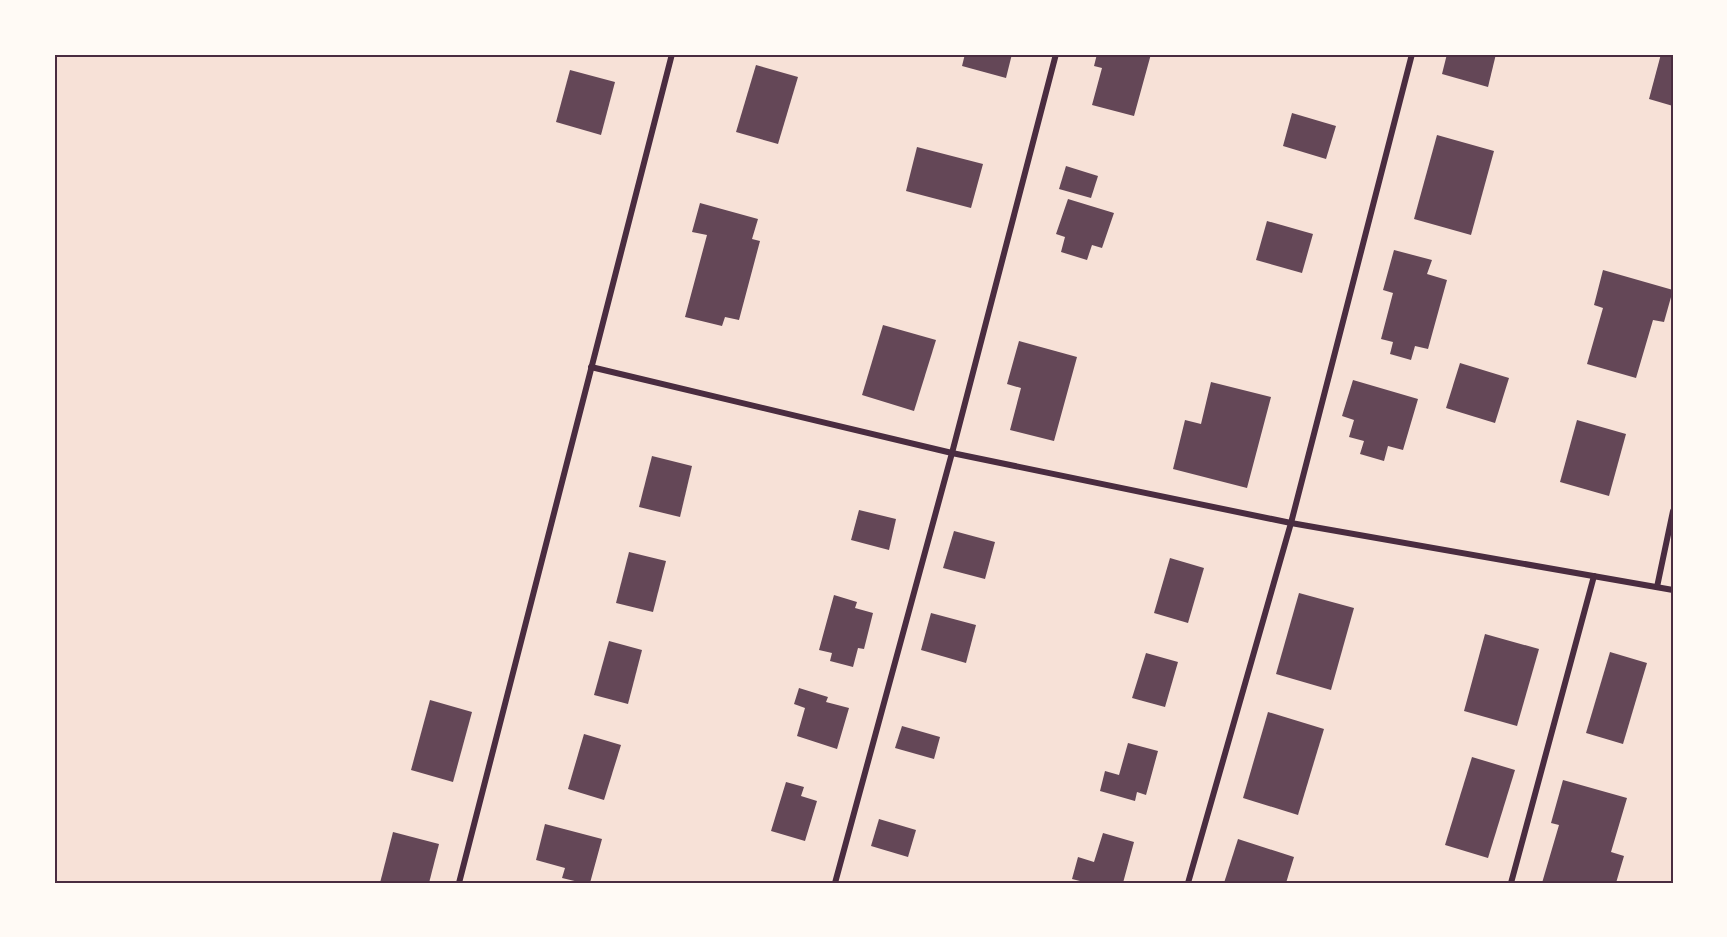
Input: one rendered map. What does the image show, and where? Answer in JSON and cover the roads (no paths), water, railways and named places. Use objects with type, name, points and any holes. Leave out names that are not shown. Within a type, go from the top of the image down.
[{"type":"street","points":[[459,883],[672,54]]},
{"type":"street","points":[[835,883],[952,453],[1056,54]]},
{"type":"street","points":[[1188,883],[1291,523],[1412,54]]},
{"type":"street","points":[[591,368],[952,453],[1291,523],[1673,590]]},
{"type":"street","points":[[1657,587],[1673,511]]},
{"type":"street","points":[[1511,883],[1594,576]]}]
